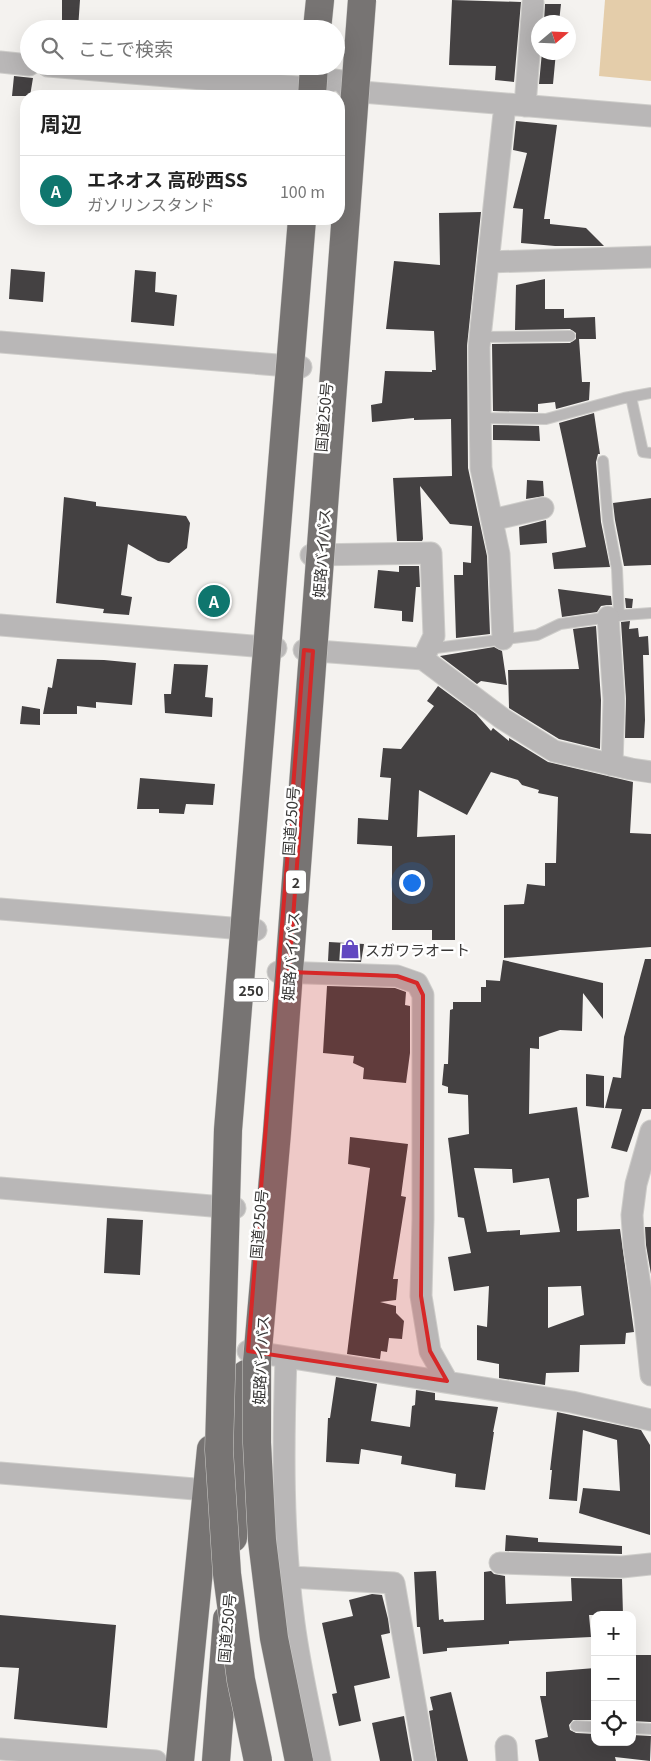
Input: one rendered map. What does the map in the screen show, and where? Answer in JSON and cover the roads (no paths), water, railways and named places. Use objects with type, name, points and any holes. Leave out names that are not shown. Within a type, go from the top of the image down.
[{"type":"highway","points":[[318,20],[320,0]]},
{"type":"highway","points":[[328,20],[329,0]]},
{"type":"highway","name":"国道250号","points":[[345,40],[361,0]]},
{"type":"highway","name":"姫路バイパス","points":[[345,216],[361,0]]},
{"type":"highway","name":"国道250号","points":[[326,88],[331,75]]},
{"type":"highway","points":[[258,1761],[242,1680],[227,1574],[220,1450],[228,1130],[302,225]]},
{"type":"highway","name":"国道250号","points":[[180,1761],[235,1208],[276,648],[312,225]]},
{"type":"highway","name":"国道250号","points":[[216,1761],[311,555],[322,225]]},
{"type":"highway","name":"姫路バイパス","points":[[299,1761],[274,1638],[262,1540],[257,1444],[258,1361],[277,1132],[344,225]]},
{"type":"street","points":[[503,639],[499,554],[480,468],[480,337],[488,262],[533,3]]},
{"type":"street","points":[[0,62],[20,64]]},
{"type":"street","points":[[162,75],[651,116]]},
{"type":"street","points":[[488,262],[651,256]]},
{"type":"street","points":[[0,342],[301,368]]},
{"type":"street","points":[[492,520],[544,508]]},
{"type":"street","points":[[311,555],[431,553],[434,636],[425,654]]},
{"type":"street","points":[[612,764],[614,617]]},
{"type":"street","points":[[0,625],[276,648]]},
{"type":"street","points":[[304,650],[425,654],[503,720],[554,751],[651,772]]},
{"type":"street","points":[[0,909],[256,930]]},
{"type":"street","points":[[278,972],[396,976],[417,982],[423,996],[421,1296],[430,1351],[447,1381]]},
{"type":"street","points":[[651,1131],[646,1168],[636,1184],[632,1215],[634,1246],[648,1318],[651,1375]]},
{"type":"street","points":[[0,1188],[235,1208]]},
{"type":"street","points":[[248,1351],[572,1402],[651,1420]]},
{"type":"street","points":[[286,1357],[283,1452],[286,1547],[294,1624],[320,1761]]},
{"type":"street","points":[[0,1473],[207,1490]]},
{"type":"street","points":[[500,1563],[622,1567],[651,1564]]},
{"type":"street","points":[[290,1577],[394,1583],[425,1761]]},
{"type":"street","points":[[0,1749],[156,1761]]},
{"type":"lane","points":[[480,337],[570,336]]},
{"type":"lane","points":[[480,418],[546,419],[651,393]]},
{"type":"lane","points":[[632,397],[643,452],[651,452]]},
{"type":"lane","points":[[603,461],[608,521],[617,569],[614,617]]},
{"type":"lane","points":[[425,654],[503,639],[537,635],[560,624],[651,613]]},
{"type":"lane","points":[[576,1726],[591,1728]]},
{"type":"lane","points":[[636,1728],[651,1729]]},
{"type":"place","name":"エネオス 高砂西SS","points":[[214,601]]},
{"type":"place","name":"スガワラオート","points":[[350,949]]}]
